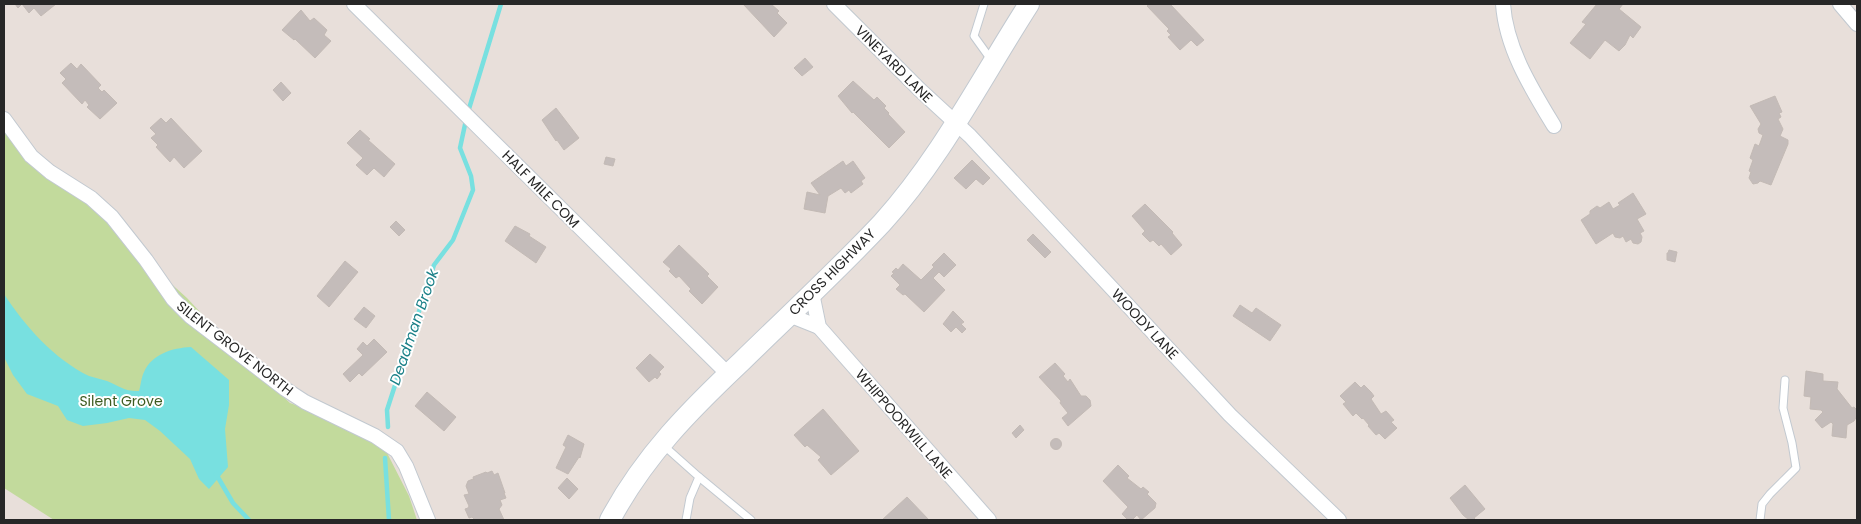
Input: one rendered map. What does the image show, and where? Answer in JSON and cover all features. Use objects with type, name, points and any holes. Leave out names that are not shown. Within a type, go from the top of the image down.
[{"type":"street","name":"HALF MILE COM","points":[[354,4],[728,374]]},
{"type":"street","name":"VINEYARD LANE","points":[[834,4],[955,123]]},
{"type":"street","name":"CROSS HIGHWAY","points":[[610,520],[635,478],[661,443],[684,417],[864,241],[907,194],[929,165],[1029,4]]},
{"type":"street","points":[[1503,4],[1504,22],[1510,41],[1554,126]]},
{"type":"street","points":[[1840,4],[1857,24]]},
{"type":"street","name":"SILENT GROVE NORTH","points":[[4,119],[31,156],[50,172],[91,198],[112,217],[146,260],[173,299],[191,318],[305,402],[375,436],[397,451],[406,466],[428,520]]},
{"type":"street","name":"WOODY LANE","points":[[955,123],[970,136],[1230,415],[1339,520]]},
{"type":"street","points":[[812,292],[819,327]]},
{"type":"street","name":"WHIPPOORWILL LANE","points":[[789,315],[819,327],[989,520]]},
{"type":"lane","points":[[984,4],[974,36],[992,62]]},
{"type":"lane","points":[[1760,520],[1762,504],[1796,468],[1792,442],[1783,408],[1785,380]]},
{"type":"lane","points":[[661,443],[751,520]]},
{"type":"lane","points":[[686,520],[690,498],[699,477]]},
{"type":"green space","name":"Silent Grove","points":[[4,123],[18,141],[83,189],[124,241],[187,298],[250,366],[290,403],[351,425],[383,445],[409,496],[417,520],[54,520],[4,488]]},
{"type":"water","points":[[4,294],[31,330],[64,361],[89,376],[107,381],[126,390],[139,391],[144,372],[157,356],[177,349],[191,347],[229,380],[229,405],[225,429],[228,467],[209,489],[199,479],[190,459],[160,431],[145,420],[129,418],[83,426],[67,420],[58,406],[27,394],[13,375],[4,357]]},
{"type":"building","points":[[22,4],[56,4],[41,16],[34,8],[29,13]]},
{"type":"building","points":[[743,4],[771,4],[779,11],[777,13],[787,23],[774,37]]},
{"type":"building","points":[[1149,4],[1170,4],[1204,40],[1197,46],[1191,40],[1180,50],[1168,37],[1171,35],[1167,31],[1169,29],[1147,6]]},
{"type":"building","points":[[1597,4],[1623,4],[1619,9],[1641,27],[1633,38],[1630,35],[1625,45],[1619,51],[1605,40],[1590,59],[1570,43],[1586,24],[1582,22]]},
{"type":"building","points":[[301,10],[310,21],[314,18],[327,30],[324,35],[331,41],[315,58],[295,39],[282,30]]},
{"type":"building","points":[[805,58],[813,67],[802,76],[794,68]]},
{"type":"building","points":[[71,63],[77,69],[81,64],[101,85],[98,88],[102,92],[104,90],[117,103],[100,119],[87,107],[89,105],[85,100],[82,104],[62,83],[66,79],[60,73]]},
{"type":"building","points":[[853,81],[874,100],[877,97],[886,106],[884,108],[888,114],[905,132],[889,148],[852,113],[838,96]]},
{"type":"building","points":[[281,82],[291,93],[283,101],[273,90]]},
{"type":"building","points":[[1775,96],[1782,112],[1779,113],[1781,117],[1778,119],[1783,129],[1780,136],[1788,140],[1788,144],[1771,185],[1760,181],[1753,184],[1749,178],[1751,172],[1749,171],[1753,160],[1750,158],[1755,144],[1759,146],[1763,135],[1759,133],[1758,129],[1761,124],[1750,106]]},
{"type":"building","points":[[556,108],[579,138],[564,150],[542,120]]},
{"type":"building","points":[[161,118],[166,123],[171,118],[202,151],[184,168],[174,157],[170,162],[156,147],[158,145],[151,138],[156,134],[150,128]]},
{"type":"building","points":[[360,130],[370,139],[368,140],[395,164],[384,177],[374,168],[367,175],[356,165],[363,158],[347,143]]},
{"type":"building","points":[[606,157],[615,159],[613,166],[604,164]]},
{"type":"building","points":[[972,160],[990,178],[983,185],[976,179],[966,189],[954,178]]},
{"type":"building","points":[[843,161],[846,166],[853,161],[865,178],[861,181],[863,184],[851,193],[849,190],[845,193],[841,188],[828,196],[825,213],[804,209],[807,192],[820,195],[811,183]]},
{"type":"building","points":[[1633,193],[1646,214],[1637,219],[1644,231],[1640,233],[1642,237],[1641,242],[1638,244],[1633,243],[1631,239],[1626,242],[1623,236],[1620,238],[1615,237],[1613,233],[1596,244],[1581,220],[1597,206],[1600,208],[1609,202],[1613,209],[1620,205],[1618,203]]},
{"type":"building","points":[[1145,204],[1173,232],[1182,245],[1171,255],[1161,244],[1159,246],[1153,240],[1150,242],[1142,234],[1145,231],[1132,216]]},
{"type":"building","points":[[396,221],[405,230],[399,236],[390,227]]},
{"type":"building","points":[[515,226],[530,234],[529,236],[546,247],[536,263],[505,241]]},
{"type":"building","points":[[1033,234],[1051,252],[1045,258],[1027,240]]},
{"type":"building","points":[[679,245],[709,274],[707,276],[718,287],[702,304],[689,291],[691,289],[679,276],[676,278],[669,271],[671,269],[663,262]]},
{"type":"building","points":[[1669,250],[1677,252],[1675,262],[1667,260]]},
{"type":"building","points":[[944,253],[956,265],[944,277],[939,272],[933,278],[945,290],[924,312],[905,294],[903,295],[896,289],[900,285],[891,276],[894,273],[892,272],[896,268],[898,270],[903,264],[921,280]]},
{"type":"building","points":[[345,261],[358,272],[329,307],[317,296]]},
{"type":"building","points":[[1240,305],[1252,313],[1256,308],[1281,325],[1270,341],[1233,316]]},
{"type":"building","points":[[364,307],[375,316],[366,328],[354,319]]},
{"type":"building","points":[[953,311],[964,322],[961,324],[966,329],[962,333],[956,327],[951,332],[943,324]]},
{"type":"building","points":[[374,339],[387,352],[362,376],[359,373],[350,382],[343,374],[363,355],[357,349],[363,342],[367,346]]},
{"type":"building","points":[[650,354],[664,367],[659,372],[661,374],[657,379],[655,377],[649,382],[636,368]]},
{"type":"building","points":[[1055,363],[1065,374],[1063,376],[1068,382],[1070,379],[1081,396],[1086,396],[1090,400],[1091,406],[1068,426],[1062,418],[1068,413],[1060,403],[1061,401],[1039,377]]},
{"type":"building","points":[[1806,371],[1823,374],[1823,381],[1838,382],[1837,389],[1852,408],[1854,407],[1857,410],[1857,416],[1854,421],[1847,425],[1846,438],[1832,436],[1833,424],[1831,422],[1822,428],[1815,420],[1823,412],[1810,409],[1811,397],[1804,396]]},
{"type":"building","points":[[1355,382],[1361,388],[1364,385],[1371,392],[1374,396],[1371,399],[1381,414],[1386,411],[1394,420],[1391,422],[1397,428],[1385,439],[1379,433],[1376,435],[1363,418],[1356,413],[1353,416],[1343,404],[1346,402],[1340,396]]},
{"type":"building","points":[[427,392],[456,417],[444,431],[415,406]]},
{"type":"building","points":[[823,409],[859,451],[831,475],[818,460],[821,457],[807,445],[805,447],[794,435]]},
{"type":"building","points":[[1020,425],[1024,430],[1016,438],[1012,433]]},
{"type":"building","points":[[568,435],[584,444],[580,458],[568,474],[556,468],[566,447],[563,445]]},
{"type":"building","points":[[1056,438],[1062,444],[1056,450],[1050,444]]},
{"type":"building","points":[[1118,465],[1129,476],[1127,478],[1141,489],[1143,487],[1149,492],[1147,494],[1156,503],[1155,508],[1141,520],[1137,515],[1132,520],[1128,520],[1122,514],[1128,507],[1103,481]]},
{"type":"building","points":[[492,471],[494,475],[498,473],[505,493],[506,498],[500,500],[502,505],[499,509],[504,520],[475,520],[472,517],[469,518],[465,509],[469,506],[464,495],[469,494],[466,486],[468,481],[474,480],[473,477]]},
{"type":"building","points":[[567,478],[578,489],[569,499],[558,488]]},
{"type":"building","points":[[1465,485],[1485,509],[1474,518],[1476,520],[1469,520],[1463,515],[1450,498]]},
{"type":"building","points":[[907,497],[929,520],[882,520]]},
{"type":"waterway","name":"Deadman Brook","points":[[468,112],[501,4]]},
{"type":"waterway","name":"Deadman Brook","points":[[388,427],[387,410],[434,265],[453,240],[473,190],[471,176],[460,148],[466,120]]},
{"type":"waterway","name":"Deadman Brook","points":[[385,458],[389,520]]},
{"type":"waterway","points":[[216,474],[233,503],[249,520]]}]
